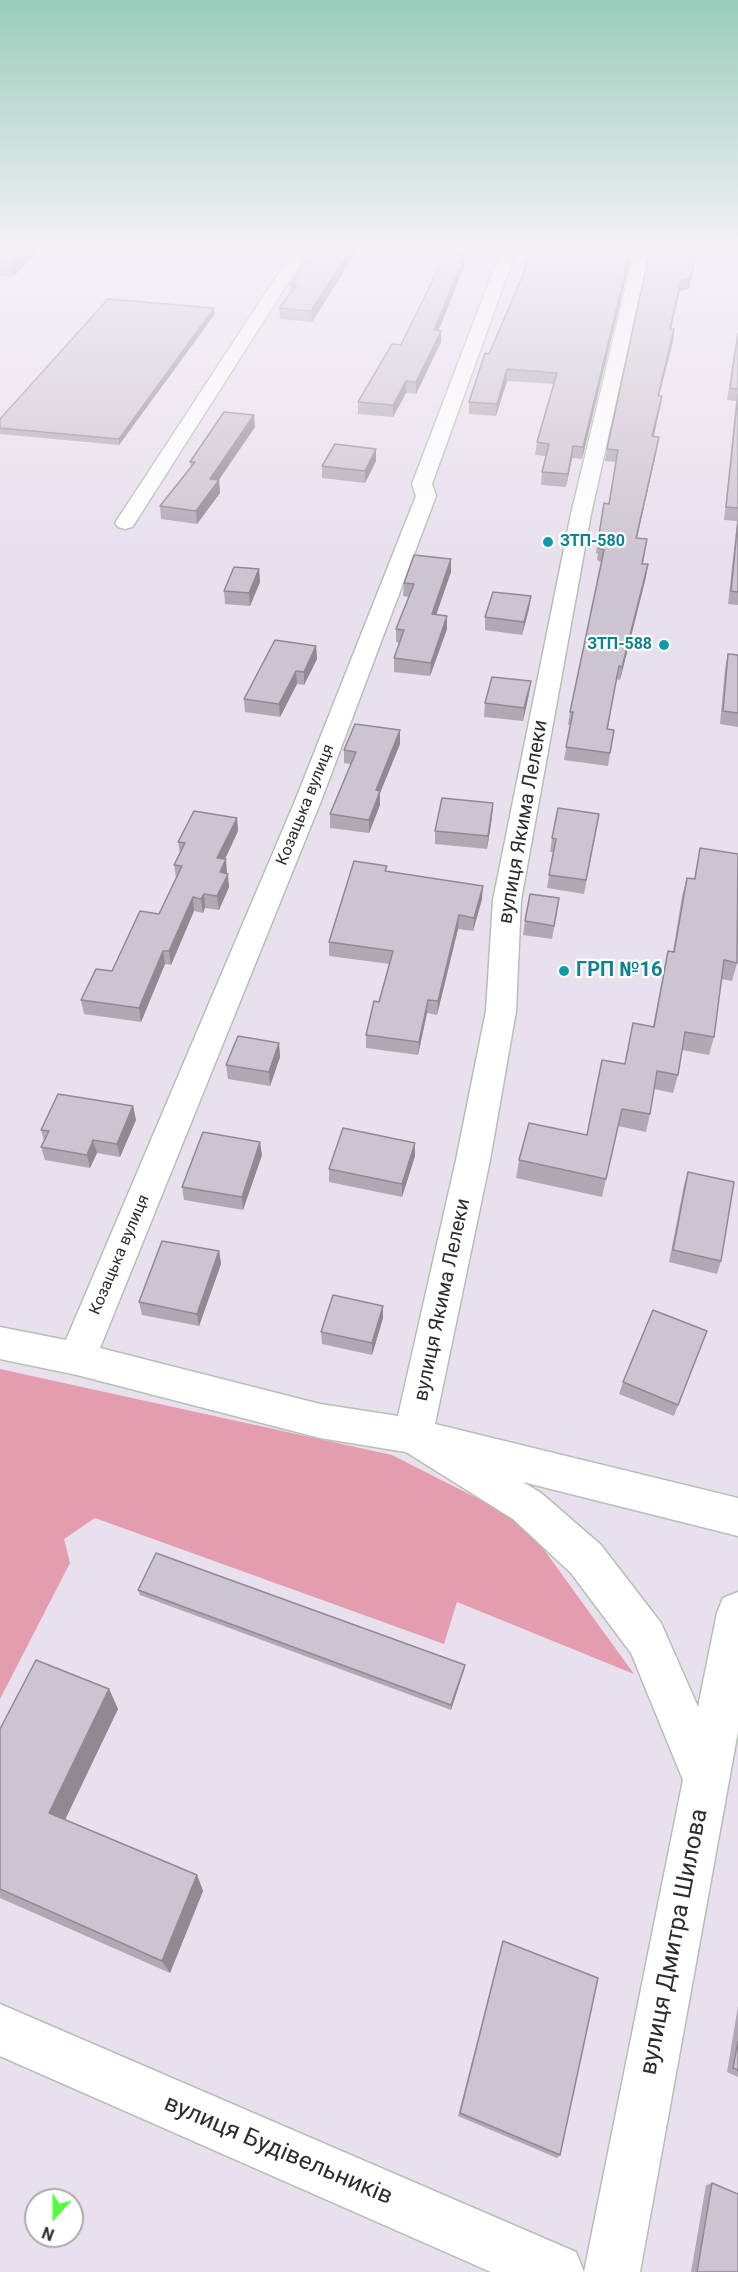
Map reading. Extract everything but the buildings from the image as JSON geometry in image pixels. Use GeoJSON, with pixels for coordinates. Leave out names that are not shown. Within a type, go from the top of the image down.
{"type":"FeatureCollection","features":[{"type":"Feature","properties":{"kind":"street"},"geometry":{"type":"LineString","coordinates":[[124,523],[236,351]]}},
{"type":"Feature","properties":{"kind":"street","name":"Козацька вулиця"},"geometry":{"type":"LineString","coordinates":[[77,1359],[308,801],[426,496],[422,484],[472,351]]}},
{"type":"Feature","properties":{"kind":"street","name":"вулиця Якима Лелеки"},"geometry":{"type":"LineString","coordinates":[[413,1436],[473,1160],[501,1011],[507,900],[581,514],[619,351]]}},
{"type":"Feature","properties":{"kind":"street"},"geometry":{"type":"LineString","coordinates":[[0,1343],[77,1359],[320,1421],[413,1436],[738,1517]]}},
{"type":"Feature","properties":{"kind":"street"},"geometry":{"type":"LineString","coordinates":[[413,1436],[526,1506],[586,1559],[646,1638],[706,1780]]}},
{"type":"Feature","properties":{"kind":"street","name":"вулиця Дмитра Шилова"},"geometry":{"type":"LineString","coordinates":[[612,2272],[738,1612]]}},
{"type":"Feature","properties":{"kind":"street","name":"вулиця Будівельників"},"geometry":{"type":"LineString","coordinates":[[0,2030],[556,2272]]}},
{"type":"Feature","properties":{"kind":"shaded area"},"geometry":{"type":"Polygon","coordinates":[[[0,1369],[392,1455],[524,1522],[634,1674],[457,1602],[444,1644],[95,1518],[64,1539],[70,1563],[0,1699],[0,1369]]]}},
{"type":"Feature","properties":{"kind":"place","name":"ЗТП-580"},"geometry":{"type":"Point","coordinates":[548,542]}},
{"type":"Feature","properties":{"kind":"place","name":"ЗТП-588"},"geometry":{"type":"Point","coordinates":[664,645]}},
{"type":"Feature","properties":{"kind":"place","name":"ГРП №16"},"geometry":{"type":"Point","coordinates":[564,971]}}]}
